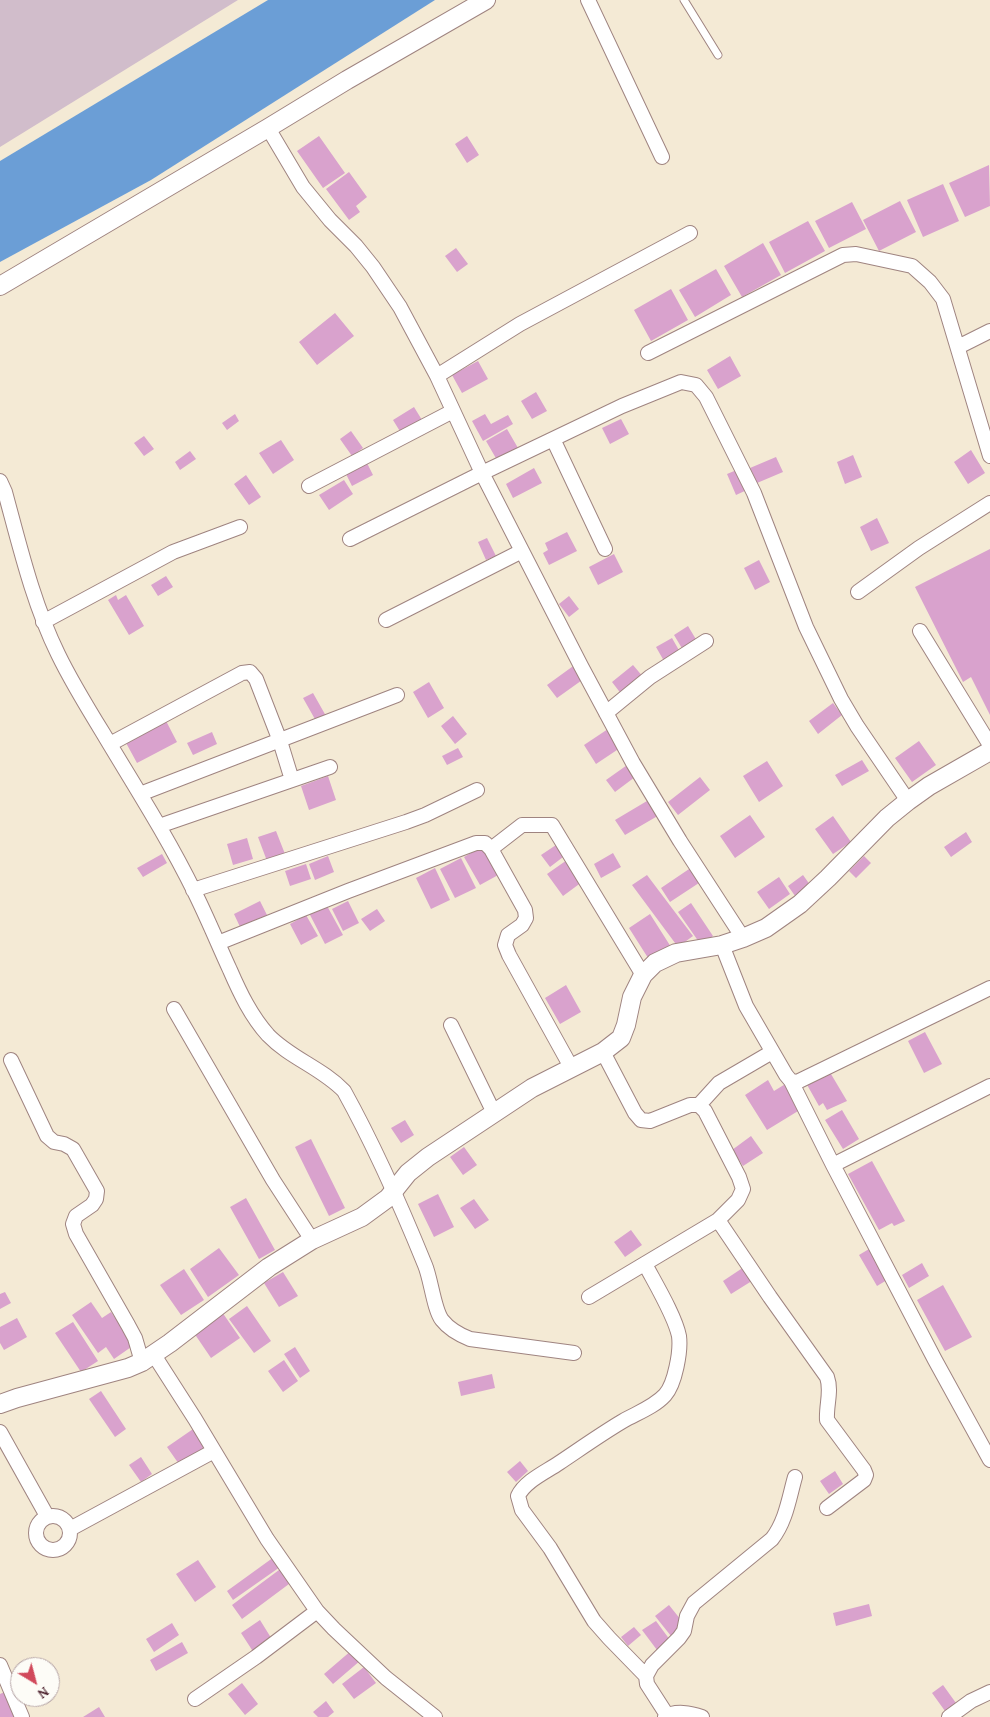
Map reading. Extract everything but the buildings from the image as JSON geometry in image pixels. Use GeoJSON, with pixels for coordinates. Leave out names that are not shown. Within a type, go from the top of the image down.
{"type":"FeatureCollection","features":[{"type":"Feature","properties":{"kind":"street"},"geometry":{"type":"LineString","coordinates":[[0,286],[347,80],[486,0]]}},
{"type":"Feature","properties":{"kind":"street"},"geometry":{"type":"LineString","coordinates":[[588,0],[662,157]]}},
{"type":"Feature","properties":{"kind":"street"},"geometry":{"type":"LineString","coordinates":[[268,128],[303,187],[373,267],[400,307],[436,376],[482,473],[633,763],[680,842],[743,938]]}},
{"type":"Feature","properties":{"kind":"street"},"geometry":{"type":"LineString","coordinates":[[436,376],[520,324],[690,233]]}},
{"type":"Feature","properties":{"kind":"street"},"geometry":{"type":"LineString","coordinates":[[648,352],[843,255],[856,254],[912,266],[930,282],[944,299],[990,456]]}},
{"type":"Feature","properties":{"kind":"street"},"geometry":{"type":"LineString","coordinates":[[958,347],[990,331]]}},
{"type":"Feature","properties":{"kind":"street"},"geometry":{"type":"LineString","coordinates":[[350,539],[622,406],[681,382],[696,385],[706,397],[754,494],[806,627],[841,699],[908,801]]}},
{"type":"Feature","properties":{"kind":"street"},"geometry":{"type":"LineString","coordinates":[[308,486],[453,411]]}},
{"type":"Feature","properties":{"kind":"street"},"geometry":{"type":"LineString","coordinates":[[553,439],[605,549]]}},
{"type":"Feature","properties":{"kind":"street"},"geometry":{"type":"LineString","coordinates":[[0,481],[5,492],[32,590],[43,622],[58,655],[159,826],[194,890],[241,994],[254,1016],[269,1036],[332,1079],[344,1092],[395,1191],[430,1278],[441,1319],[458,1334],[470,1339],[574,1353]]}},
{"type":"Feature","properties":{"kind":"street"},"geometry":{"type":"LineString","coordinates":[[858,592],[919,548],[990,502]]}},
{"type":"Feature","properties":{"kind":"street"},"geometry":{"type":"LineString","coordinates":[[43,622],[172,552],[240,527]]}},
{"type":"Feature","properties":{"kind":"street"},"geometry":{"type":"LineString","coordinates":[[386,620],[522,550]]}},
{"type":"Feature","properties":{"kind":"street"},"geometry":{"type":"LineString","coordinates":[[920,632],[990,745]]}},
{"type":"Feature","properties":{"kind":"street"},"geometry":{"type":"LineString","coordinates":[[606,713],[650,677],[706,641]]}},
{"type":"Feature","properties":{"kind":"street"},"geometry":{"type":"LineString","coordinates":[[110,744],[242,673],[250,672],[256,679],[280,740],[292,780]]}},
{"type":"Feature","properties":{"kind":"street"},"geometry":{"type":"LineString","coordinates":[[140,794],[398,695]]}},
{"type":"Feature","properties":{"kind":"street"},"geometry":{"type":"LineString","coordinates":[[0,1404],[128,1368],[148,1358],[269,1267],[312,1240],[362,1217],[381,1204],[395,1191],[408,1173],[428,1157],[532,1088],[603,1052],[621,1038],[632,997],[643,974],[655,963],[676,953],[722,945],[766,928],[800,904],[887,818],[908,801],[929,786],[990,751]]}},
{"type":"Feature","properties":{"kind":"street"},"geometry":{"type":"LineString","coordinates":[[159,826],[330,767]]}},
{"type":"Feature","properties":{"kind":"street"},"geometry":{"type":"LineString","coordinates":[[194,890],[406,822],[477,790]]}},
{"type":"Feature","properties":{"kind":"street"},"geometry":{"type":"LineString","coordinates":[[491,849],[522,825],[552,825],[643,974]]}},
{"type":"Feature","properties":{"kind":"street"},"geometry":{"type":"LineString","coordinates":[[218,943],[348,891],[476,843],[485,843],[491,849],[525,910],[526,918],[522,925],[508,935],[505,945],[571,1067]]}},
{"type":"Feature","properties":{"kind":"street"},"geometry":{"type":"LineString","coordinates":[[722,945],[746,1006],[791,1081],[935,1360],[990,1460]]}},
{"type":"Feature","properties":{"kind":"street"},"geometry":{"type":"LineString","coordinates":[[791,1081],[797,1082],[990,988]]}},
{"type":"Feature","properties":{"kind":"street"},"geometry":{"type":"LineString","coordinates":[[174,1009],[273,1180],[312,1240]]}},
{"type":"Feature","properties":{"kind":"street"},"geometry":{"type":"LineString","coordinates":[[451,1025],[494,1112]]}},
{"type":"Feature","properties":{"kind":"street"},"geometry":{"type":"LineString","coordinates":[[589,1297],[718,1220],[738,1200],[743,1188],[705,1111],[699,1105],[690,1105],[650,1121],[641,1120],[635,1113],[603,1052]]}},
{"type":"Feature","properties":{"kind":"street"},"geometry":{"type":"LineString","coordinates":[[699,1105],[719,1083],[772,1052]]}},
{"type":"Feature","properties":{"kind":"street"},"geometry":{"type":"LineString","coordinates":[[11,1060],[47,1136],[54,1142],[64,1144],[73,1149],[96,1190],[96,1199],[92,1205],[76,1216],[73,1224],[76,1234],[135,1338],[214,1451],[267,1539],[317,1610],[334,1629],[380,1672],[434,1717]]}},
{"type":"Feature","properties":{"kind":"street"},"geometry":{"type":"LineString","coordinates":[[833,1165],[990,1086]]}},
{"type":"Feature","properties":{"kind":"street"},"geometry":{"type":"LineString","coordinates":[[718,1220],[770,1297],[828,1377],[830,1384],[826,1411],[827,1420],[866,1475],[864,1480],[827,1508]]}},
{"type":"Feature","properties":{"kind":"street"},"geometry":{"type":"LineString","coordinates":[[645,1264],[679,1336],[680,1348],[672,1385],[656,1403],[623,1421],[550,1469],[522,1488],[518,1496],[522,1510],[550,1548],[594,1621],[646,1676]]}},
{"type":"Feature","properties":{"kind":"street"},"geometry":{"type":"LineString","coordinates":[[0,1432],[47,1516]]}},
{"type":"Feature","properties":{"kind":"street"},"geometry":{"type":"LineString","coordinates":[[70,1529],[214,1451]]}},
{"type":"Feature","properties":{"kind":"street"},"geometry":{"type":"LineString","coordinates":[[702,1717],[679,1712],[666,1716],[647,1684],[646,1676],[652,1664],[680,1638],[684,1631],[687,1616],[694,1603],[776,1534],[783,1520],[795,1477]]}},
{"type":"Feature","properties":{"kind":"street"},"geometry":{"type":"LineString","coordinates":[[47,1516],[59,1516],[68,1524],[70,1529],[65,1546],[55,1550],[44,1548],[40,1545],[35,1534],[38,1524],[47,1516]]}},
{"type":"Feature","properties":{"kind":"street"},"geometry":{"type":"LineString","coordinates":[[195,1698],[256,1657],[317,1610]]}},
{"type":"Feature","properties":{"kind":"street"},"geometry":{"type":"LineString","coordinates":[[0,1665],[3,1680],[22,1717]]}},
{"type":"Feature","properties":{"kind":"street"},"geometry":{"type":"LineString","coordinates":[[949,1717],[971,1701],[990,1692]]}},
{"type":"Feature","properties":{"kind":"lane"},"geometry":{"type":"LineString","coordinates":[[684,0],[718,55]]}},
{"type":"Feature","properties":{"kind":"shaded area"},"geometry":{"type":"Polygon","coordinates":[[[0,0],[238,0],[0,147],[0,0]]]}},
{"type":"Feature","properties":{"kind":"water"},"geometry":{"type":"Polygon","coordinates":[[[268,0],[435,0],[151,180],[0,262],[0,161],[268,0]]]}}]}
